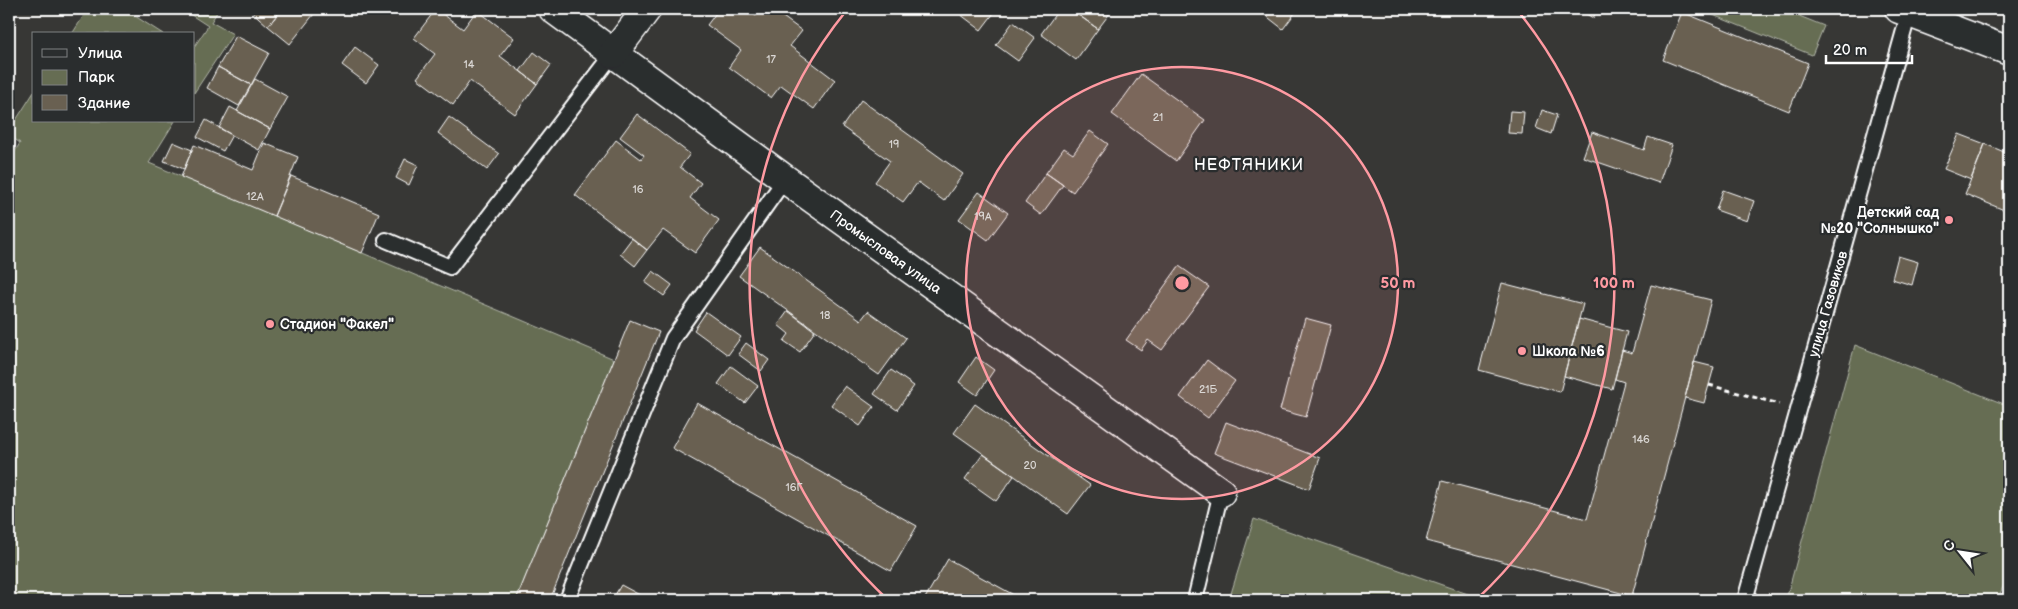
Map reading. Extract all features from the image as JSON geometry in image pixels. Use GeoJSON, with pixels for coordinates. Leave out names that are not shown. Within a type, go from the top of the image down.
{"type":"FeatureCollection","features":[{"type":"Feature","properties":{"kind":"street","name":"Промысловая улица"},"geometry":{"type":"LineString","coordinates":[[553,9],[784,179],[1221,492]]}},
{"type":"Feature","properties":{"kind":"street"},"geometry":{"type":"LineString","coordinates":[[613,54],[647,9]]}},
{"type":"Feature","properties":{"kind":"street"},"geometry":{"type":"LineString","coordinates":[[1906,10],[2009,52]]}},
{"type":"Feature","properties":{"kind":"lane","name":"улица Газовиков"},"geometry":{"type":"LineString","coordinates":[[1745,600],[1906,10]]}},
{"type":"Feature","properties":{"kind":"lane"},"geometry":{"type":"LineString","coordinates":[[386,240],[450,267],[613,54]]}},
{"type":"Feature","properties":{"kind":"lane"},"geometry":{"type":"LineString","coordinates":[[567,600],[673,338],[784,179]]}},
{"type":"Feature","properties":{"kind":"lane"},"geometry":{"type":"LineString","coordinates":[[1194,600],[1221,492]]}},
{"type":"Feature","properties":{"kind":"path"},"geometry":{"type":"LineString","coordinates":[[1709,385],[1798,409]]}},
{"type":"Feature","properties":{"kind":"green space"},"geometry":{"type":"Polygon","coordinates":[[[88,9],[124,9],[160,32],[73,32],[88,9]]]}},
{"type":"Feature","properties":{"kind":"green space"},"geometry":{"type":"Polygon","coordinates":[[[182,9],[219,9],[211,22],[233,34],[195,91],[195,46],[208,26],[182,9]]]}},
{"type":"Feature","properties":{"kind":"green space"},"geometry":{"type":"Polygon","coordinates":[[[1698,9],[1782,9],[1824,26],[1812,55],[1698,9]]]}},
{"type":"Feature","properties":{"kind":"green space","name":"Стадион \"Факел\""},"geometry":{"type":"Polygon","coordinates":[[[32,95],[32,122],[174,122],[149,163],[614,359],[516,600],[9,600],[9,161],[20,143],[9,135],[9,131],[32,95]]]}},
{"type":"Feature","properties":{"kind":"green space"},"geometry":{"type":"Polygon","coordinates":[[[1855,345],[2009,406],[2009,574],[1997,600],[1786,600],[1855,345]]]}},
{"type":"Feature","properties":{"kind":"green space"},"geometry":{"type":"Polygon","coordinates":[[[1254,519],[1485,600],[1229,600],[1254,519]]]}},
{"type":"Feature","properties":{"kind":"building"},"geometry":{"type":"Polygon","coordinates":[[[249,9],[282,9],[268,26],[249,9]]]}},
{"type":"Feature","properties":{"kind":"building"},"geometry":{"type":"Polygon","coordinates":[[[282,9],[318,9],[290,44],[268,26],[282,9]]]}},
{"type":"Feature","properties":{"kind":"building"},"geometry":{"type":"Polygon","coordinates":[[[436,9],[463,29],[477,10],[514,38],[500,56],[537,84],[515,114],[470,81],[453,105],[417,78],[435,54],[414,38],[436,9]]]}},
{"type":"Feature","properties":{"kind":"building"},"geometry":{"type":"Polygon","coordinates":[[[719,9],[746,9],[756,16],[761,9],[772,9],[802,31],[790,46],[835,80],[814,109],[781,85],[771,98],[729,67],[741,50],[707,25],[719,9]]]}},
{"type":"Feature","properties":{"kind":"building"},"geometry":{"type":"Polygon","coordinates":[[[958,9],[997,9],[981,30],[956,11],[958,9]]]}},
{"type":"Feature","properties":{"kind":"building"},"geometry":{"type":"Polygon","coordinates":[[[1059,9],[1070,9],[1098,29],[1076,60],[1041,34],[1059,9]]]}},
{"type":"Feature","properties":{"kind":"building"},"geometry":{"type":"Polygon","coordinates":[[[1070,9],[1113,9],[1098,29],[1070,9]]]}},
{"type":"Feature","properties":{"kind":"building"},"geometry":{"type":"Polygon","coordinates":[[[1261,9],[1298,9],[1283,29],[1260,11],[1261,9]]]}},
{"type":"Feature","properties":{"kind":"building"},"geometry":{"type":"Polygon","coordinates":[[[1578,9],[1598,9],[1593,18],[1578,9]]]}},
{"type":"Feature","properties":{"kind":"building"},"geometry":{"type":"Polygon","coordinates":[[[1682,12],[1808,63],[1789,111],[1663,60],[1682,12]]]}},
{"type":"Feature","properties":{"kind":"building"},"geometry":{"type":"Polygon","coordinates":[[[1013,22],[1035,38],[1018,61],[996,45],[1013,22]]]}},
{"type":"Feature","properties":{"kind":"building"},"geometry":{"type":"Polygon","coordinates":[[[236,36],[269,53],[251,85],[218,67],[236,36]]]}},
{"type":"Feature","properties":{"kind":"building"},"geometry":{"type":"Polygon","coordinates":[[[355,47],[379,65],[366,83],[342,65],[355,47]]]}},
{"type":"Feature","properties":{"kind":"building"},"geometry":{"type":"Polygon","coordinates":[[[534,52],[551,65],[537,84],[520,71],[534,52]]]}},
{"type":"Feature","properties":{"kind":"building"},"geometry":{"type":"Polygon","coordinates":[[[218,67],[251,85],[239,106],[207,88],[218,67]]]}},
{"type":"Feature","properties":{"kind":"building"},"geometry":{"type":"Polygon","coordinates":[[[1141,74],[1205,120],[1176,161],[1112,114],[1141,74]]]}},
{"type":"Feature","properties":{"kind":"building"},"geometry":{"type":"Polygon","coordinates":[[[255,79],[288,97],[270,129],[237,111],[255,79]]]}},
{"type":"Feature","properties":{"kind":"building"},"geometry":{"type":"Polygon","coordinates":[[[861,100],[963,174],[944,201],[918,182],[903,202],[875,182],[890,161],[842,127],[861,100]]]}},
{"type":"Feature","properties":{"kind":"building"},"geometry":{"type":"Polygon","coordinates":[[[230,107],[270,129],[259,150],[219,128],[230,107]]]}},
{"type":"Feature","properties":{"kind":"building"},"geometry":{"type":"Polygon","coordinates":[[[1542,110],[1557,115],[1551,134],[1536,128],[1542,110]]]}},
{"type":"Feature","properties":{"kind":"building"},"geometry":{"type":"Polygon","coordinates":[[[1510,111],[1524,112],[1522,134],[1508,133],[1510,111]]]}},
{"type":"Feature","properties":{"kind":"building"},"geometry":{"type":"Polygon","coordinates":[[[637,114],[690,154],[680,167],[701,183],[690,198],[719,220],[695,253],[663,230],[647,250],[575,195],[616,140],[641,159],[644,155],[620,137],[637,114]]]}},
{"type":"Feature","properties":{"kind":"building"},"geometry":{"type":"Polygon","coordinates":[[[449,117],[499,154],[487,170],[438,133],[449,117]]]}},
{"type":"Feature","properties":{"kind":"building"},"geometry":{"type":"Polygon","coordinates":[[[206,120],[232,135],[223,151],[197,137],[206,120]]]}},
{"type":"Feature","properties":{"kind":"building"},"geometry":{"type":"Polygon","coordinates":[[[1090,131],[1108,144],[1073,192],[1046,173],[1064,148],[1073,154],[1090,131]]]}},
{"type":"Feature","properties":{"kind":"building"},"geometry":{"type":"Polygon","coordinates":[[[1592,132],[1644,150],[1648,137],[1672,145],[1659,183],[1583,157],[1592,132]]]}},
{"type":"Feature","properties":{"kind":"building"},"geometry":{"type":"Polygon","coordinates":[[[1959,134],[1985,144],[1971,180],[1944,169],[1959,134]]]}},
{"type":"Feature","properties":{"kind":"building"},"geometry":{"type":"Polygon","coordinates":[[[173,142],[192,150],[184,169],[164,161],[173,142]]]}},
{"type":"Feature","properties":{"kind":"building"},"geometry":{"type":"Polygon","coordinates":[[[264,143],[298,157],[274,216],[181,177],[194,145],[253,170],[264,143]]]}},
{"type":"Feature","properties":{"kind":"building"},"geometry":{"type":"Polygon","coordinates":[[[1985,144],[2009,154],[2009,212],[1965,194],[1985,144]]]}},
{"type":"Feature","properties":{"kind":"building"},"geometry":{"type":"Polygon","coordinates":[[[405,159],[418,165],[409,185],[396,178],[405,159]]]}},
{"type":"Feature","properties":{"kind":"building"},"geometry":{"type":"Polygon","coordinates":[[[1046,173],[1063,185],[1041,215],[1025,203],[1046,173]]]}},
{"type":"Feature","properties":{"kind":"building"},"geometry":{"type":"Polygon","coordinates":[[[291,176],[379,213],[362,253],[274,216],[291,176]]]}},
{"type":"Feature","properties":{"kind":"building"},"geometry":{"type":"Polygon","coordinates":[[[1723,190],[1754,201],[1747,221],[1716,210],[1723,190]]]}},
{"type":"Feature","properties":{"kind":"building"},"geometry":{"type":"Polygon","coordinates":[[[979,192],[1008,213],[988,240],[959,219],[979,192]]]}},
{"type":"Feature","properties":{"kind":"building"},"geometry":{"type":"Polygon","coordinates":[[[632,238],[647,250],[635,266],[620,254],[632,238]]]}},
{"type":"Feature","properties":{"kind":"building"},"geometry":{"type":"Polygon","coordinates":[[[760,247],[861,320],[868,311],[906,338],[879,375],[739,276],[760,247]]]}},
{"type":"Feature","properties":{"kind":"building"},"geometry":{"type":"Polygon","coordinates":[[[1898,256],[1918,262],[1912,285],[1892,279],[1898,256]]]}},
{"type":"Feature","properties":{"kind":"building"},"geometry":{"type":"Polygon","coordinates":[[[1179,266],[1209,287],[1162,350],[1148,340],[1141,350],[1126,340],[1179,266]]]}},
{"type":"Feature","properties":{"kind":"building"},"geometry":{"type":"Polygon","coordinates":[[[653,271],[672,285],[664,296],[645,282],[653,271]]]}},
{"type":"Feature","properties":{"kind":"building"},"geometry":{"type":"Polygon","coordinates":[[[1502,283],[1583,304],[1560,392],[1479,370],[1502,283]]]}},
{"type":"Feature","properties":{"kind":"building"},"geometry":{"type":"Polygon","coordinates":[[[1651,285],[1711,300],[1632,596],[1426,541],[1442,481],[1587,519],[1624,382],[1615,379],[1622,350],[1632,353],[1651,285]]]}},
{"type":"Feature","properties":{"kind":"building"},"geometry":{"type":"Polygon","coordinates":[[[788,311],[815,331],[800,352],[784,341],[789,334],[778,325],[788,311]]]}},
{"type":"Feature","properties":{"kind":"building"},"geometry":{"type":"Polygon","coordinates":[[[706,312],[741,337],[728,355],[694,330],[706,312]]]}},
{"type":"Feature","properties":{"kind":"building"},"geometry":{"type":"Polygon","coordinates":[[[1305,318],[1331,325],[1306,417],[1280,410],[1305,318]]]}},
{"type":"Feature","properties":{"kind":"building"},"geometry":{"type":"Polygon","coordinates":[[[1579,319],[1627,332],[1612,389],[1564,376],[1579,319]]]}},
{"type":"Feature","properties":{"kind":"building"},"geometry":{"type":"Polygon","coordinates":[[[630,320],[659,332],[550,600],[516,600],[630,320]]]}},
{"type":"Feature","properties":{"kind":"building"},"geometry":{"type":"Polygon","coordinates":[[[746,343],[769,360],[761,371],[738,354],[746,343]]]}},
{"type":"Feature","properties":{"kind":"building"},"geometry":{"type":"Polygon","coordinates":[[[976,357],[994,370],[977,395],[959,382],[976,357]]]}},
{"type":"Feature","properties":{"kind":"building"},"geometry":{"type":"Polygon","coordinates":[[[1207,360],[1235,381],[1208,418],[1180,397],[1207,360]]]}},
{"type":"Feature","properties":{"kind":"building"},"geometry":{"type":"Polygon","coordinates":[[[1694,362],[1714,367],[1704,403],[1685,398],[1694,362]]]}},
{"type":"Feature","properties":{"kind":"building"},"geometry":{"type":"Polygon","coordinates":[[[731,366],[758,386],[745,403],[718,384],[731,366]]]}},
{"type":"Feature","properties":{"kind":"building"},"geometry":{"type":"Polygon","coordinates":[[[891,370],[914,386],[897,410],[874,394],[891,370]]]}},
{"type":"Feature","properties":{"kind":"building"},"geometry":{"type":"Polygon","coordinates":[[[845,386],[874,407],[860,426],[831,405],[845,386]]]}},
{"type":"Feature","properties":{"kind":"building"},"geometry":{"type":"Polygon","coordinates":[[[697,403],[917,526],[891,571],[672,448],[697,403]]]}},
{"type":"Feature","properties":{"kind":"building"},"geometry":{"type":"Polygon","coordinates":[[[975,404],[1090,485],[1068,514],[954,433],[975,404]]]}},
{"type":"Feature","properties":{"kind":"building"},"geometry":{"type":"Polygon","coordinates":[[[1226,422],[1320,458],[1309,489],[1214,453],[1226,422]]]}},
{"type":"Feature","properties":{"kind":"building"},"geometry":{"type":"Polygon","coordinates":[[[983,454],[1014,476],[996,501],[965,479],[983,454]]]}},
{"type":"Feature","properties":{"kind":"building"},"geometry":{"type":"Polygon","coordinates":[[[948,559],[1023,600],[924,600],[948,559]]]}},
{"type":"Feature","properties":{"kind":"building"},"geometry":{"type":"Polygon","coordinates":[[[621,585],[649,600],[612,600],[621,585]]]}},
{"type":"Feature","properties":{"kind":"place","name":"Детский сад №20 \"Солнышко\""},"geometry":{"type":"Point","coordinates":[1949,220]}},
{"type":"Feature","properties":{"kind":"place","name":"Стадион \"Факел\""},"geometry":{"type":"Point","coordinates":[270,324]}},
{"type":"Feature","properties":{"kind":"place","name":"Школа №6"},"geometry":{"type":"Point","coordinates":[1522,351]}},
{"type":"Feature","properties":{"kind":"district","name":"НЕФТЯНИКИ"},"geometry":{"type":"Point","coordinates":[1249,165]}}]}
